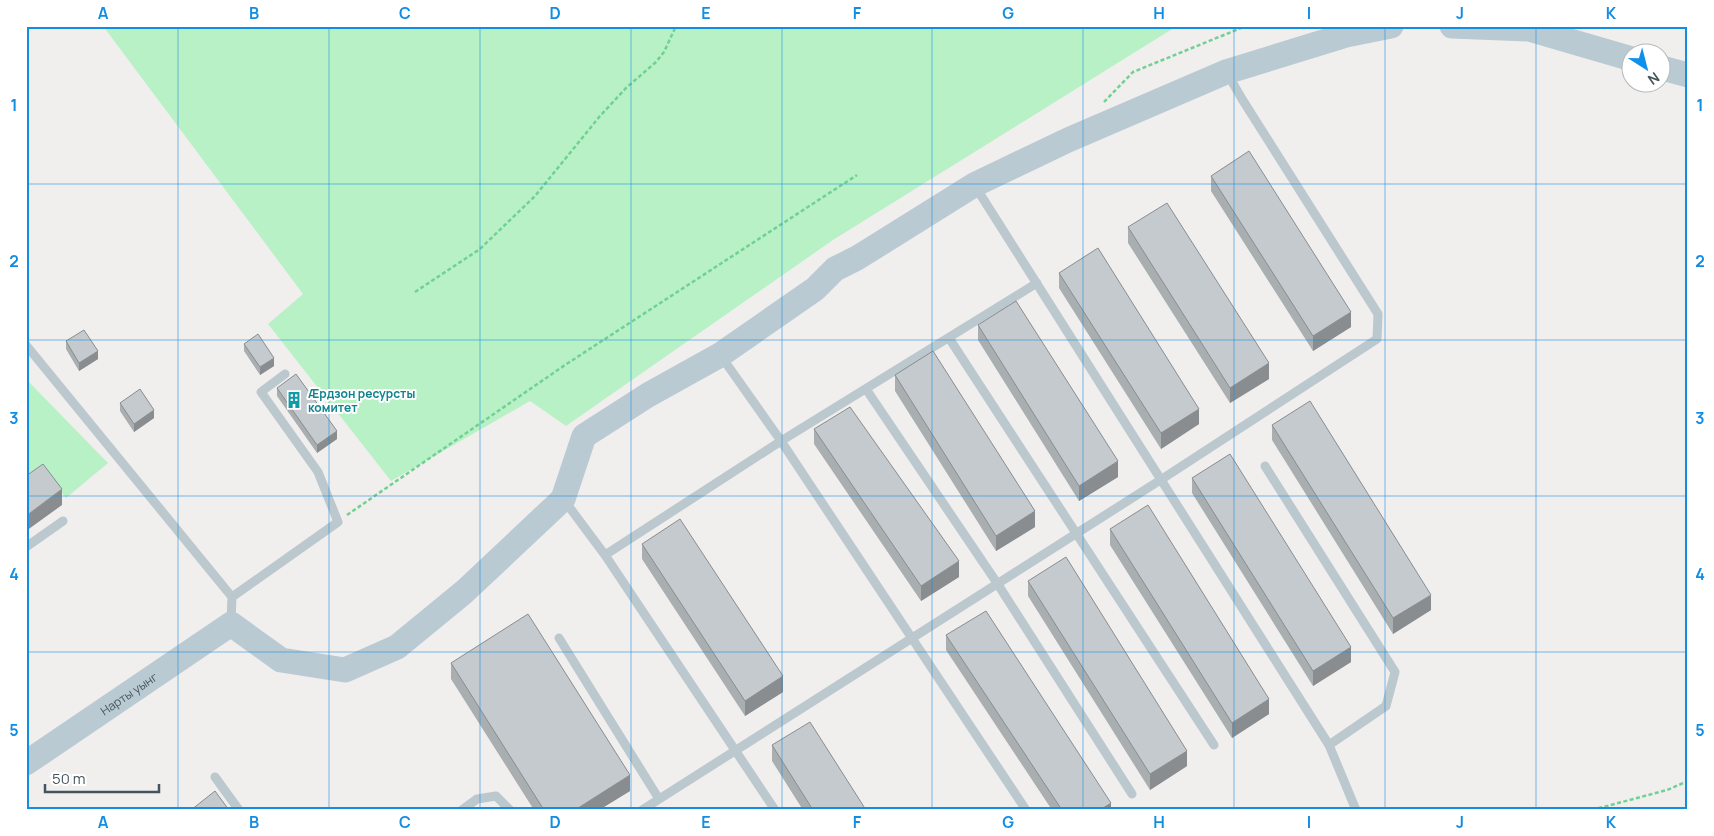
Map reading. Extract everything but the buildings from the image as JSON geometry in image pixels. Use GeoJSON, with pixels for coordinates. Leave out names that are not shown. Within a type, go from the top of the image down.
{"type":"FeatureCollection","features":[{"type":"Feature","properties":{"kind":"street"},"geometry":{"type":"LineString","coordinates":[[231,624],[281,660],[345,670],[397,646],[464,592],[563,499],[584,436],[648,395],[720,355],[815,289],[834,269],[857,258],[974,185],[1068,140],[1226,72],[1346,35],[1390,26]]}},
{"type":"Feature","properties":{"kind":"street"},"geometry":{"type":"LineString","coordinates":[[1452,26],[1529,29],[1622,56]]}},
{"type":"Feature","properties":{"kind":"street"},"geometry":{"type":"LineString","coordinates":[[1672,71],[1688,75]]}},
{"type":"Feature","properties":{"kind":"street","name":"Нарты уынг"},"geometry":{"type":"LineString","coordinates":[[26,763],[231,624]]}},
{"type":"Feature","properties":{"kind":"lane"},"geometry":{"type":"LineString","coordinates":[[642,810],[1162,479],[1377,339],[1378,314],[1226,72]]}},
{"type":"Feature","properties":{"kind":"lane"},"geometry":{"type":"LineString","coordinates":[[974,185],[1329,745],[1356,810]]}},
{"type":"Feature","properties":{"kind":"lane"},"geometry":{"type":"LineString","coordinates":[[605,555],[781,440],[1037,283]]}},
{"type":"Feature","properties":{"kind":"lane"},"geometry":{"type":"LineString","coordinates":[[949,338],[1214,745]]}},
{"type":"Feature","properties":{"kind":"lane"},"geometry":{"type":"LineString","coordinates":[[26,345],[232,597],[231,624]]}},
{"type":"Feature","properties":{"kind":"lane"},"geometry":{"type":"LineString","coordinates":[[720,355],[781,440],[1026,810]]}},
{"type":"Feature","properties":{"kind":"lane"},"geometry":{"type":"LineString","coordinates":[[232,597],[338,522],[318,472],[261,392],[285,374]]}},
{"type":"Feature","properties":{"kind":"lane"},"geometry":{"type":"LineString","coordinates":[[866,389],[997,583],[1132,794]]}},
{"type":"Feature","properties":{"kind":"lane"},"geometry":{"type":"LineString","coordinates":[[1265,466],[1395,672],[1386,706],[1329,745]]}},
{"type":"Feature","properties":{"kind":"lane"},"geometry":{"type":"LineString","coordinates":[[563,499],[605,555],[775,810]]}},
{"type":"Feature","properties":{"kind":"lane"},"geometry":{"type":"LineString","coordinates":[[26,547],[63,521]]}},
{"type":"Feature","properties":{"kind":"lane"},"geometry":{"type":"LineString","coordinates":[[559,638],[659,799]]}},
{"type":"Feature","properties":{"kind":"lane"},"geometry":{"type":"LineString","coordinates":[[215,777],[239,810]]}},
{"type":"Feature","properties":{"kind":"lane"},"geometry":{"type":"LineString","coordinates":[[462,810],[477,799],[496,796],[510,810]]}},
{"type":"Feature","properties":{"kind":"path"},"geometry":{"type":"LineString","coordinates":[[415,292],[480,249],[535,196],[600,116],[626,88],[656,62],[664,52],[676,26]]}},
{"type":"Feature","properties":{"kind":"path"},"geometry":{"type":"LineString","coordinates":[[1100,106],[1133,72],[1246,26]]}},
{"type":"Feature","properties":{"kind":"path"},"geometry":{"type":"LineString","coordinates":[[338,522],[566,365],[857,175]]}},
{"type":"Feature","properties":{"kind":"path"},"geometry":{"type":"LineString","coordinates":[[1592,810],[1667,790],[1688,781]]}},
{"type":"Feature","properties":{"kind":"path"},"geometry":{"type":"LineString","coordinates":[[1603,807],[1609,810]]}},
{"type":"Feature","properties":{"kind":"green space"},"geometry":{"type":"Polygon","coordinates":[[[103,26],[1177,26],[833,240],[566,426],[530,401],[391,481],[268,324],[303,294],[103,26]]]}},
{"type":"Feature","properties":{"kind":"green space"},"geometry":{"type":"Polygon","coordinates":[[[26,379],[108,463],[66,498],[43,467],[26,479],[26,379]]]}},
{"type":"Feature","properties":{"kind":"place","name":"Æрдзон ресурсты комитет"},"geometry":{"type":"Point","coordinates":[294,400]}}]}
